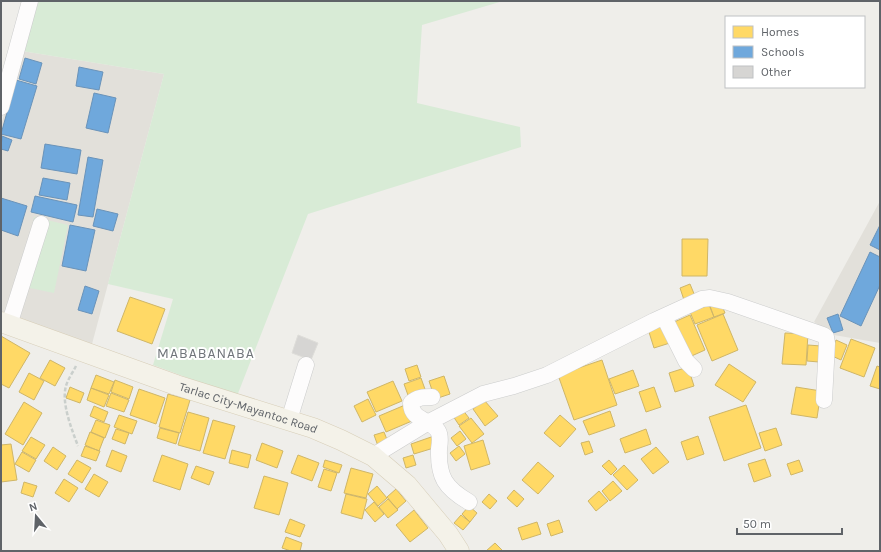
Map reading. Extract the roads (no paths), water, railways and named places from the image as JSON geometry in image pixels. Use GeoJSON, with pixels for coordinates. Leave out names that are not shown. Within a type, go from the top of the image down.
{"type":"FeatureCollection","features":[{"type":"Feature","properties":{"kind":"main road","name":"Tarlac City-Mayantoc Road"},"geometry":{"type":"LineString","coordinates":[[5,323],[176,385],[289,420],[341,440],[373,456],[407,485],[448,534],[459,551]]}},
{"type":"Feature","properties":{"kind":"street"},"geometry":{"type":"LineString","coordinates":[[1,107],[30,1]]}},
{"type":"Feature","properties":{"kind":"street"},"geometry":{"type":"LineString","coordinates":[[5,323],[41,224]]}},
{"type":"Feature","properties":{"kind":"street"},"geometry":{"type":"LineString","coordinates":[[373,456],[427,423],[483,394],[547,375],[702,299],[710,298],[728,302],[816,331],[823,335],[826,338],[827,343],[824,400]]}},
{"type":"Feature","properties":{"kind":"street"},"geometry":{"type":"LineString","coordinates":[[664,317],[686,361],[694,369]]}},
{"type":"Feature","properties":{"kind":"street"},"geometry":{"type":"LineString","coordinates":[[289,420],[306,365]]}},
{"type":"Feature","properties":{"kind":"street"},"geometry":{"type":"LineString","coordinates":[[432,397],[415,399],[411,403],[411,409],[414,413],[437,429],[440,436],[439,466],[442,476],[457,495],[469,502]]}},
{"type":"Feature","properties":{"kind":"district","name":"MABABANABA"},"geometry":{"type":"Point","coordinates":[206,353]}}]}
